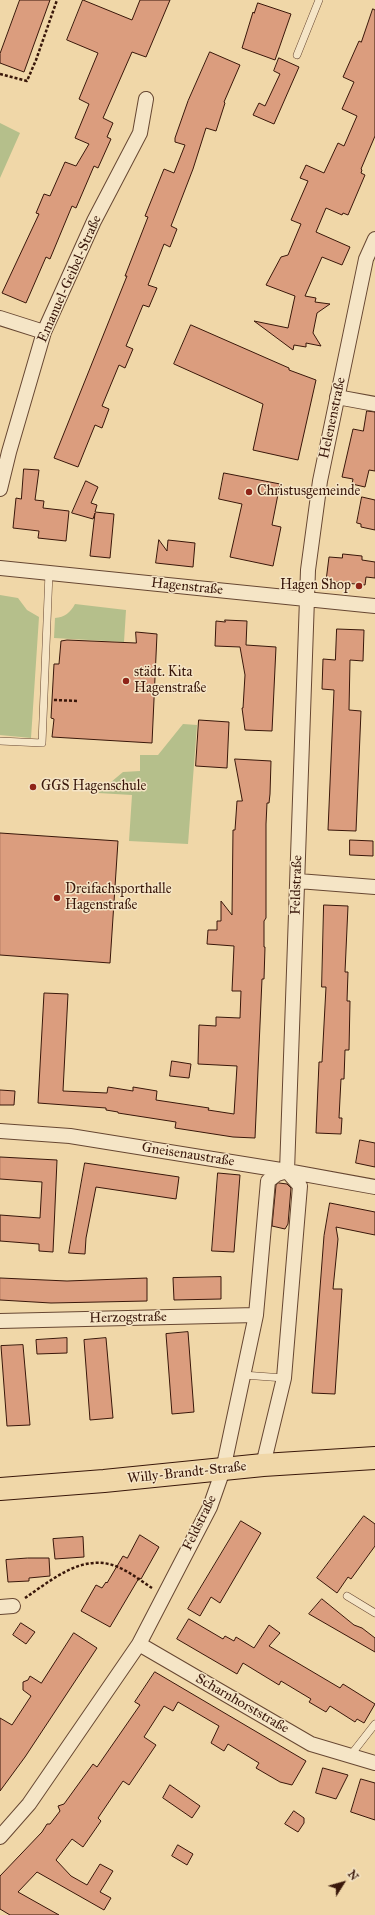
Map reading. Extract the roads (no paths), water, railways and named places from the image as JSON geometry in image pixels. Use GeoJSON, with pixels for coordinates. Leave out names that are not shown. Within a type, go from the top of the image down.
{"type":"FeatureCollection","features":[{"type":"Feature","properties":{"kind":"main road","name":"Willy-Brandt-Straße"},"geometry":{"type":"LineString","coordinates":[[0,1489],[223,1470],[263,1465],[375,1458]]}},
{"type":"Feature","properties":{"kind":"street","name":"Emanuel-Geibel-Straße"},"geometry":{"type":"LineString","coordinates":[[0,489],[9,452],[44,332],[94,221],[140,133],[146,98]]}},
{"type":"Feature","properties":{"kind":"street","name":"Helenenstraße"},"geometry":{"type":"LineString","coordinates":[[306,599],[308,570],[320,481],[366,259],[375,239]]}},
{"type":"Feature","properties":{"kind":"street"},"geometry":{"type":"LineString","coordinates":[[0,318],[44,332]]}},
{"type":"Feature","properties":{"kind":"street"},"geometry":{"type":"LineString","coordinates":[[337,397],[375,404]]}},
{"type":"Feature","properties":{"kind":"street","name":"Hagenstraße"},"geometry":{"type":"LineString","coordinates":[[0,568],[375,606]]}},
{"type":"Feature","properties":{"kind":"street","name":"Feldstraße"},"geometry":{"type":"LineString","coordinates":[[0,1837],[29,1804],[139,1644],[163,1595],[210,1507],[223,1470],[256,1315],[268,1181],[277,1174],[287,1171],[298,882],[306,599]]}},
{"type":"Feature","properties":{"kind":"street"},"geometry":{"type":"LineString","coordinates":[[298,882],[375,887]]}},
{"type":"Feature","properties":{"kind":"street","name":"Gneisenaustraße"},"geometry":{"type":"LineString","coordinates":[[0,1132],[70,1136],[287,1171],[375,1188]]}},
{"type":"Feature","properties":{"kind":"street"},"geometry":{"type":"LineString","coordinates":[[263,1465],[284,1378],[300,1186],[287,1171]]}},
{"type":"Feature","properties":{"kind":"street","name":"Herzogstraße"},"geometry":{"type":"LineString","coordinates":[[0,1321],[256,1315]]}},
{"type":"Feature","properties":{"kind":"street","name":"Scharnhorststraße"},"geometry":{"type":"LineString","coordinates":[[139,1644],[311,1744],[375,1763]]}},
{"type":"Feature","properties":{"kind":"lane"},"geometry":{"type":"LineString","coordinates":[[298,55],[319,0]]}},
{"type":"Feature","properties":{"kind":"lane"},"geometry":{"type":"LineString","coordinates":[[0,741],[42,743],[49,573]]}},
{"type":"Feature","properties":{"kind":"lane"},"geometry":{"type":"LineString","coordinates":[[243,1375],[284,1378]]}},
{"type":"Feature","properties":{"kind":"lane"},"geometry":{"type":"LineString","coordinates":[[347,1596],[375,1613]]}},
{"type":"Feature","properties":{"kind":"lane"},"geometry":{"type":"LineString","coordinates":[[350,1756],[375,1724]]}},
{"type":"Feature","properties":{"kind":"place","name":"Christusgemeinde"},"geometry":{"type":"Point","coordinates":[249,492]}},
{"type":"Feature","properties":{"kind":"place","name":"Hagen Shop"},"geometry":{"type":"Point","coordinates":[359,586]}},
{"type":"Feature","properties":{"kind":"place","name":"städt. Kita Hagenstraße"},"geometry":{"type":"Point","coordinates":[126,681]}},
{"type":"Feature","properties":{"kind":"place","name":"GGS Hagenschule"},"geometry":{"type":"Point","coordinates":[33,787]}},
{"type":"Feature","properties":{"kind":"place","name":"Dreifachsporthalle Hagenstraße"},"geometry":{"type":"Point","coordinates":[57,898]}}]}
